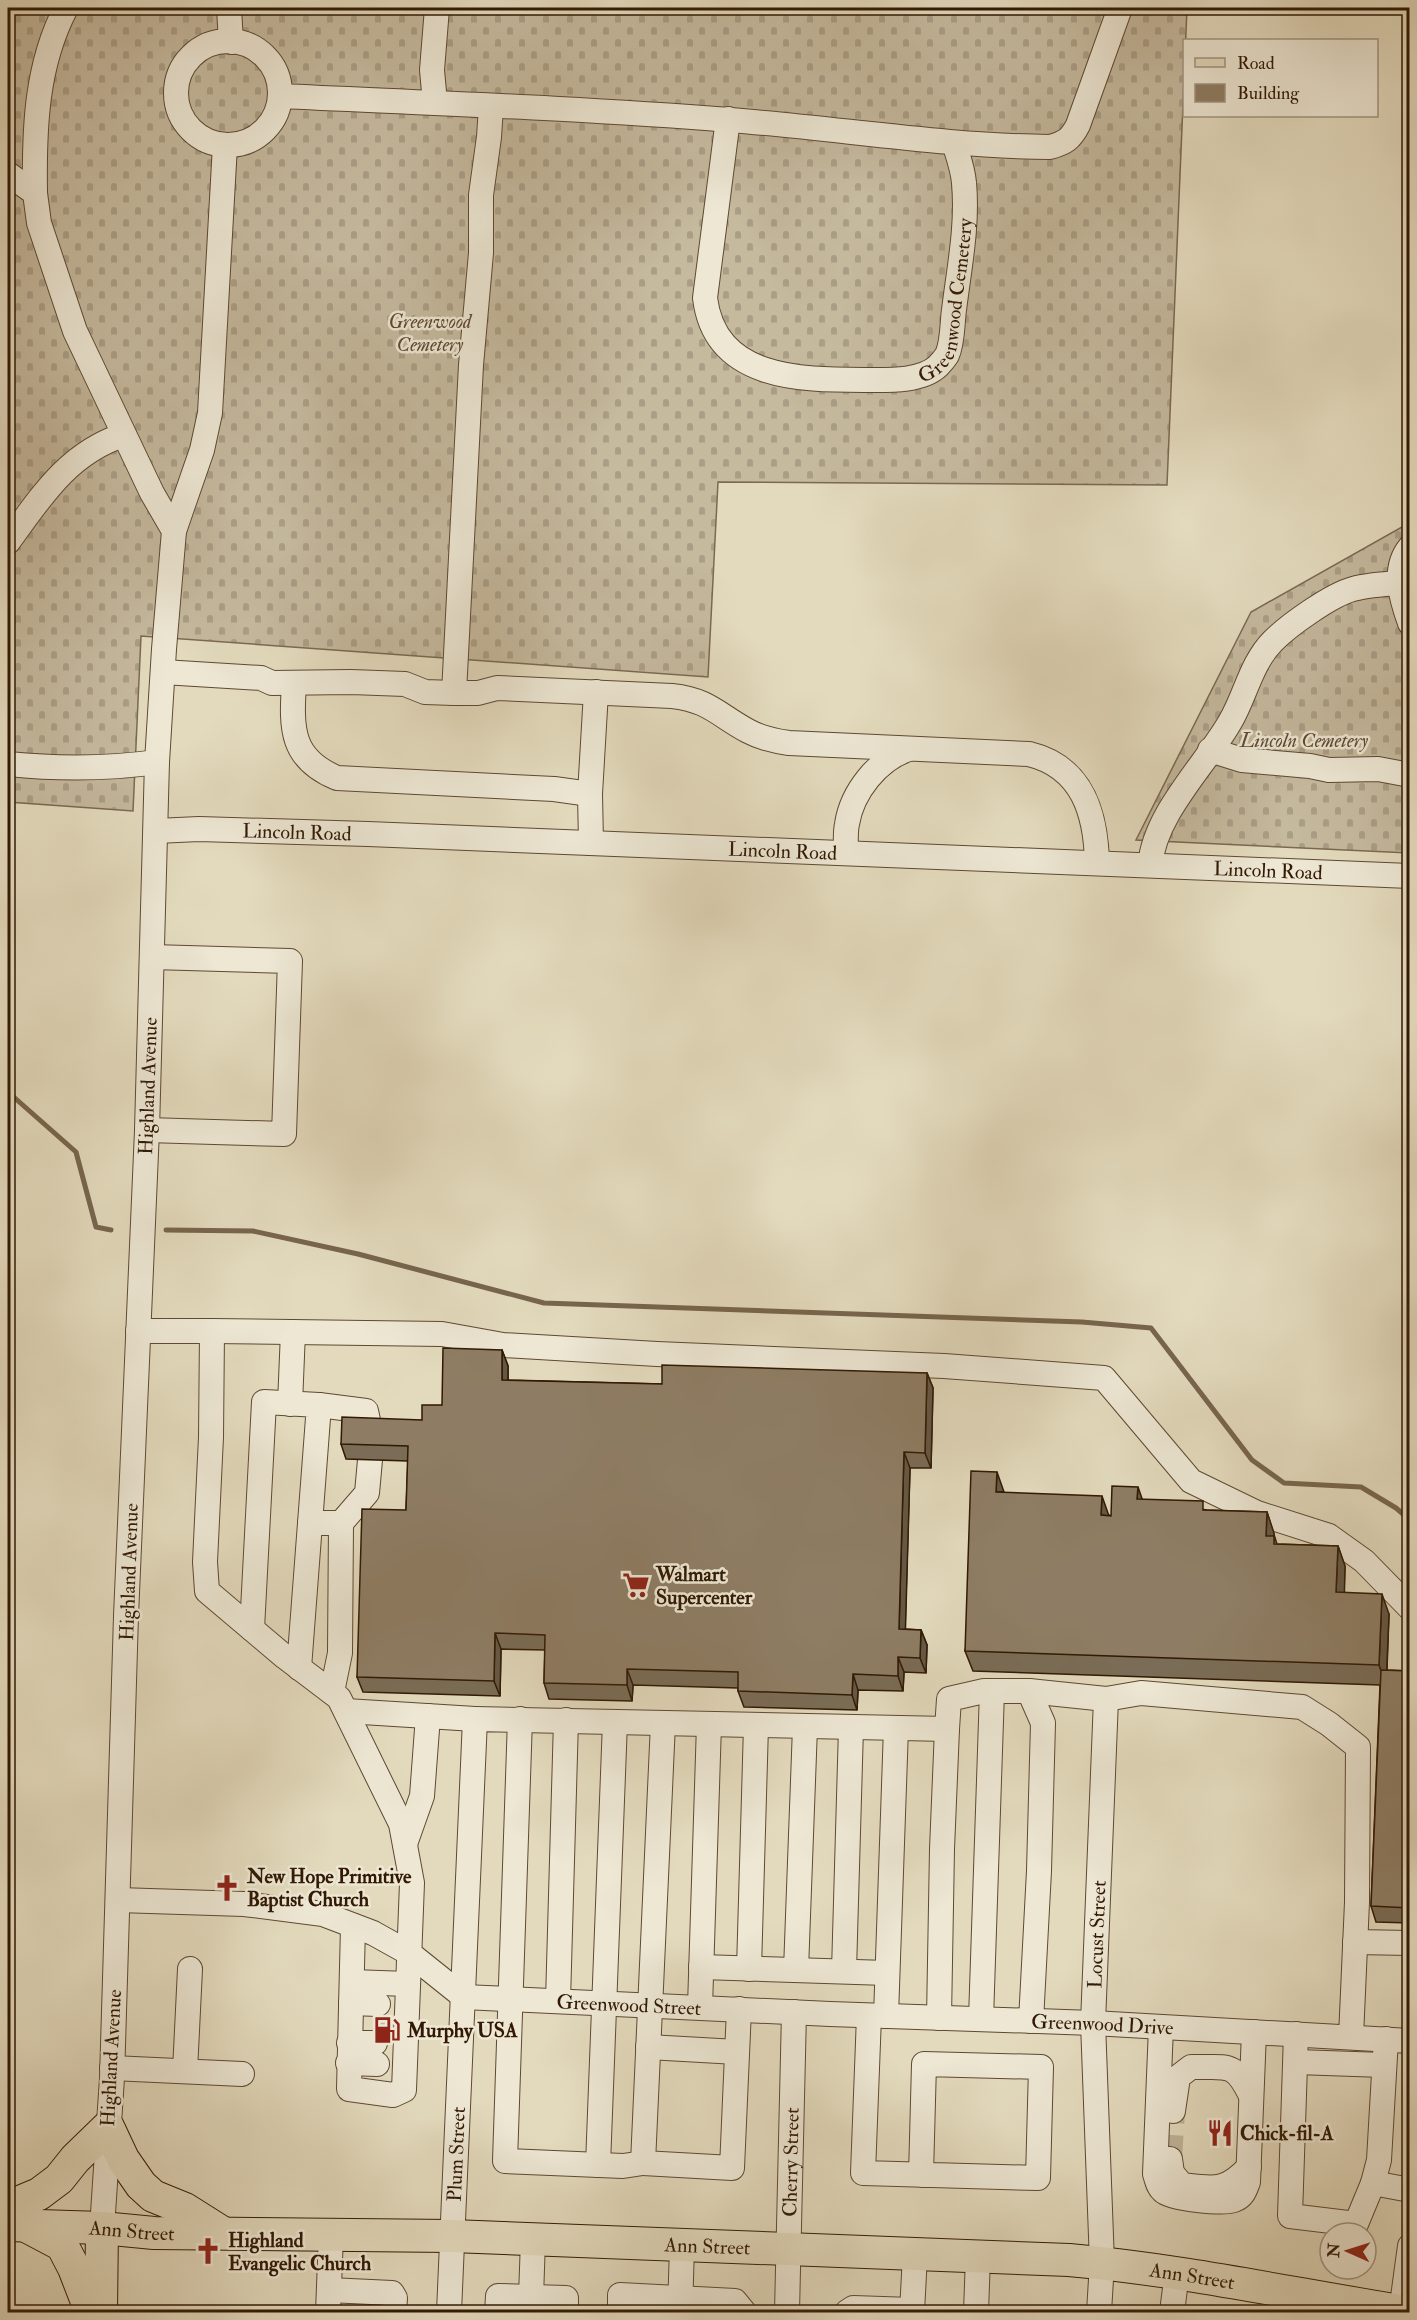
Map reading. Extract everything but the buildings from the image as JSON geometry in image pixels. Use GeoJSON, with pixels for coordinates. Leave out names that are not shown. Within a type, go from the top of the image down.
{"type":"FeatureCollection","features":[{"type":"Feature","properties":{"kind":"main road"},"geometry":{"type":"LineString","coordinates":[[91,2313],[74,2268],[62,2245],[14,2220],[39,2194],[59,2179],[75,2158],[108,2127],[123,2159],[141,2185],[153,2196],[185,2209],[223,2233]]}},
{"type":"Feature","properties":{"kind":"main road","name":"Ann Street"},"geometry":{"type":"LineString","coordinates":[[14,2220],[154,2232],[452,2236],[1102,2263],[1177,2273],[1354,2308],[1402,2312]]}},
{"type":"Feature","properties":{"kind":"main road","name":"Highland Avenue"},"geometry":{"type":"LineString","coordinates":[[101,2313],[102,2228]]}},
{"type":"Feature","properties":{"kind":"street"},"geometry":{"type":"LineString","coordinates":[[66,8],[56,27],[43,66],[38,98],[35,193],[39,223],[67,312],[123,435],[174,531]]}},
{"type":"Feature","properties":{"kind":"street"},"geometry":{"type":"LineString","coordinates":[[229,8],[231,42]]}},
{"type":"Feature","properties":{"kind":"street"},"geometry":{"type":"LineString","coordinates":[[435,103],[432,70],[437,8]]}},
{"type":"Feature","properties":{"kind":"street"},"geometry":{"type":"LineString","coordinates":[[280,96],[491,107],[538,107],[728,120],[954,143],[1050,147],[1063,144],[1071,137],[1078,125],[1120,8]]}},
{"type":"Feature","properties":{"kind":"street"},"geometry":{"type":"LineString","coordinates":[[231,42],[250,46],[262,55],[277,75],[280,96],[270,124],[260,135],[246,142],[225,145],[213,143],[190,129],[181,116],[177,86],[181,71],[190,58],[211,45],[231,42]]}},
{"type":"Feature","properties":{"kind":"street"},"geometry":{"type":"LineString","coordinates":[[454,693],[471,365],[481,253],[481,195],[491,107]]}},
{"type":"Feature","properties":{"kind":"street","name":"Greenwood Cemetery"},"geometry":{"type":"LineString","coordinates":[[728,120],[705,298],[709,318],[718,338],[734,353],[763,370],[801,378],[881,380],[921,375],[933,370],[947,354],[962,245],[964,207],[962,172],[954,143]]}},
{"type":"Feature","properties":{"kind":"street"},"geometry":{"type":"LineString","coordinates":[[156,831],[157,762],[174,531],[202,450],[210,413],[225,145]]}},
{"type":"Feature","properties":{"kind":"street"},"geometry":{"type":"LineString","coordinates":[[8,174],[35,193]]}},
{"type":"Feature","properties":{"kind":"street"},"geometry":{"type":"LineString","coordinates":[[8,542],[62,472],[104,441],[123,435]]}},
{"type":"Feature","properties":{"kind":"street"},"geometry":{"type":"LineString","coordinates":[[1410,547],[1401,562],[1399,583],[1410,623]]}},
{"type":"Feature","properties":{"kind":"street"},"geometry":{"type":"LineString","coordinates":[[1150,865],[1153,843],[1162,826],[1230,722],[1261,656],[1272,642],[1334,597],[1351,590],[1399,583]]}},
{"type":"Feature","properties":{"kind":"street"},"geometry":{"type":"LineString","coordinates":[[163,672],[261,678],[272,683],[405,684],[425,692],[478,693],[497,688],[686,697],[717,710],[748,731],[770,740],[909,749],[1011,752],[1039,757],[1050,761],[1075,783],[1088,803],[1097,839],[1097,863]]}},
{"type":"Feature","properties":{"kind":"street"},"geometry":{"type":"LineString","coordinates":[[294,684],[292,710],[295,737],[300,751],[321,772],[337,778],[554,789],[590,794]]}},
{"type":"Feature","properties":{"kind":"street"},"geometry":{"type":"LineString","coordinates":[[591,843],[590,794],[596,692]]}},
{"type":"Feature","properties":{"kind":"street"},"geometry":{"type":"LineString","coordinates":[[846,853],[847,825],[858,793],[885,761],[909,749]]}},
{"type":"Feature","properties":{"kind":"street"},"geometry":{"type":"LineString","coordinates":[[1210,750],[1242,760],[1310,766],[1329,770],[1378,769],[1410,775]]}},
{"type":"Feature","properties":{"kind":"street"},"geometry":{"type":"LineString","coordinates":[[8,764],[74,769],[157,762]]}},
{"type":"Feature","properties":{"kind":"street","name":"Lincoln Road"},"geometry":{"type":"LineString","coordinates":[[156,831],[244,830],[1410,876]]}},
{"type":"Feature","properties":{"kind":"street","name":"Highland Avenue"},"geometry":{"type":"LineString","coordinates":[[102,2228],[112,2068],[126,1616],[144,1213],[156,831]]}},
{"type":"Feature","properties":{"kind":"street"},"geometry":{"type":"LineString","coordinates":[[147,1130],[284,1134],[290,961],[152,957]]}},
{"type":"Feature","properties":{"kind":"street"},"geometry":{"type":"LineString","coordinates":[[212,1330],[211,1437],[205,1562],[207,1591],[339,1702],[401,1824],[412,1883],[409,1953],[397,2000],[392,2046],[404,2090],[393,2095],[349,2089],[353,1926]]}},
{"type":"Feature","properties":{"kind":"street"},"geometry":{"type":"LineString","coordinates":[[138,1331],[442,1334],[503,1345],[669,1355],[944,1366],[1104,1377],[1191,1481],[1257,1513],[1329,1536],[1364,1561],[1410,1608]]}},
{"type":"Feature","properties":{"kind":"street"},"geometry":{"type":"LineString","coordinates":[[290,1404],[293,1332]]}},
{"type":"Feature","properties":{"kind":"street"},"geometry":{"type":"LineString","coordinates":[[252,1629],[264,1402],[366,1410],[371,1434]]}},
{"type":"Feature","properties":{"kind":"street"},"geometry":{"type":"LineString","coordinates":[[299,1668],[319,1405]]}},
{"type":"Feature","properties":{"kind":"street"},"geometry":{"type":"LineString","coordinates":[[339,1702],[341,1523],[367,1493],[370,1460]]}},
{"type":"Feature","properties":{"kind":"street"},"geometry":{"type":"LineString","coordinates":[[310,1522],[341,1523]]}},
{"type":"Feature","properties":{"kind":"street"},"geometry":{"type":"LineString","coordinates":[[981,2019],[992,1691]]}},
{"type":"Feature","properties":{"kind":"street"},"geometry":{"type":"LineString","coordinates":[[939,2018],[942,1849],[949,1699],[992,1691],[1029,1691],[1106,1699],[1141,1693],[1302,1707],[1329,1724],[1358,1747],[1358,1839],[1351,2037]]}},
{"type":"Feature","properties":{"kind":"street"},"geometry":{"type":"LineString","coordinates":[[1029,1691],[1043,1723],[1039,1870],[1031,2021]]}},
{"type":"Feature","properties":{"kind":"street","name":"Locust Street"},"geometry":{"type":"LineString","coordinates":[[1099,2313],[1102,2263],[1093,2024],[1106,1699]]}},
{"type":"Feature","properties":{"kind":"street"},"geometry":{"type":"LineString","coordinates":[[339,1702],[428,1716],[475,1719],[947,1729]]}},
{"type":"Feature","properties":{"kind":"street"},"geometry":{"type":"LineString","coordinates":[[405,1844],[422,1796],[428,1716]]}},
{"type":"Feature","properties":{"kind":"street","name":"Plum Street"},"geometry":{"type":"LineString","coordinates":[[449,2313],[475,1719]]}},
{"type":"Feature","properties":{"kind":"street"},"geometry":{"type":"LineString","coordinates":[[520,1719],[506,2161],[623,2166],[643,2163],[732,2168],[739,2008]]}},
{"type":"Feature","properties":{"kind":"street"},"geometry":{"type":"LineString","coordinates":[[558,2001],[566,1720]]}},
{"type":"Feature","properties":{"kind":"street"},"geometry":{"type":"LineString","coordinates":[[598,2165],[615,1722]]}},
{"type":"Feature","properties":{"kind":"street"},"geometry":{"type":"LineString","coordinates":[[643,2163],[663,1723]]}},
{"type":"Feature","properties":{"kind":"street"},"geometry":{"type":"LineString","coordinates":[[700,2007],[709,1724]]}},
{"type":"Feature","properties":{"kind":"street"},"geometry":{"type":"LineString","coordinates":[[749,1969],[756,1726]]}},
{"type":"Feature","properties":{"kind":"street"},"geometry":{"type":"LineString","coordinates":[[796,1970],[806,1727]]}},
{"type":"Feature","properties":{"kind":"street"},"geometry":{"type":"LineString","coordinates":[[844,1971],[851,1728]]}},
{"type":"Feature","properties":{"kind":"street"},"geometry":{"type":"LineString","coordinates":[[896,1728],[887,1973],[878,2016],[863,2174],[1038,2178],[1041,2067],[924,2064],[921,2175]]}},
{"type":"Feature","properties":{"kind":"street"},"geometry":{"type":"LineString","coordinates":[[118,1900],[244,1904],[323,1914],[373,1933],[409,1953],[464,1996]]}},
{"type":"Feature","properties":{"kind":"street"},"geometry":{"type":"LineString","coordinates":[[1355,1941],[1410,1943]]}},
{"type":"Feature","properties":{"kind":"street"},"geometry":{"type":"LineString","coordinates":[[701,1967],[887,1973]]}},
{"type":"Feature","properties":{"kind":"street"},"geometry":{"type":"LineString","coordinates":[[185,2071],[190,1969]]}},
{"type":"Feature","properties":{"kind":"street"},"geometry":{"type":"LineString","coordinates":[[351,1992],[397,2000]]}},
{"type":"Feature","properties":{"kind":"street"},"geometry":{"type":"LineString","coordinates":[[351,1992],[397,2000]]}},
{"type":"Feature","properties":{"kind":"street","name":"Greenwood Street"},"geometry":{"type":"LineString","coordinates":[[464,1996],[794,2012]]}},
{"type":"Feature","properties":{"kind":"street","name":"Greenwood Drive"},"geometry":{"type":"LineString","coordinates":[[794,2012],[1161,2027],[1410,2041]]}},
{"type":"Feature","properties":{"kind":"street","name":"Cherry Street"},"geometry":{"type":"LineString","coordinates":[[787,2313],[794,2012]]}},
{"type":"Feature","properties":{"kind":"street"},"geometry":{"type":"LineString","coordinates":[[1161,2027],[1155,2174],[1162,2190],[1176,2198],[1233,2201],[1243,2195],[1248,2182],[1254,2032]]}},
{"type":"Feature","properties":{"kind":"street"},"geometry":{"type":"LineString","coordinates":[[1296,2034],[1290,2216],[1356,2224],[1373,2183],[1379,2160],[1386,2039]]}},
{"type":"Feature","properties":{"kind":"street"},"geometry":{"type":"LineString","coordinates":[[349,2045],[392,2046]]}},
{"type":"Feature","properties":{"kind":"street"},"geometry":{"type":"LineString","coordinates":[[349,2045],[392,2046]]}},
{"type":"Feature","properties":{"kind":"street"},"geometry":{"type":"LineString","coordinates":[[648,2048],[737,2052]]}},
{"type":"Feature","properties":{"kind":"street"},"geometry":{"type":"LineString","coordinates":[[1296,2062],[1384,2065]]}},
{"type":"Feature","properties":{"kind":"street"},"geometry":{"type":"LineString","coordinates":[[1173,2111],[1178,2077],[1191,2067],[1231,2068],[1241,2075],[1251,2096]]}},
{"type":"Feature","properties":{"kind":"street"},"geometry":{"type":"LineString","coordinates":[[112,2068],[242,2074]]}},
{"type":"Feature","properties":{"kind":"street"},"geometry":{"type":"LineString","coordinates":[[1170,2159],[1172,2173],[1182,2186],[1222,2187],[1236,2180],[1249,2167]]}},
{"type":"Feature","properties":{"kind":"street"},"geometry":{"type":"LineString","coordinates":[[1373,2183],[1410,2190]]}},
{"type":"Feature","properties":{"kind":"street"},"geometry":{"type":"LineString","coordinates":[[331,2235],[328,2301],[392,2293],[395,2298],[394,2313]]}},
{"type":"Feature","properties":{"kind":"street"},"geometry":{"type":"LineString","coordinates":[[531,2297],[533,2240]]}},
{"type":"Feature","properties":{"kind":"street"},"geometry":{"type":"LineString","coordinates":[[680,2305],[682,2246]]}},
{"type":"Feature","properties":{"kind":"street"},"geometry":{"type":"LineString","coordinates":[[1402,2312],[1410,2246]]}},
{"type":"Feature","properties":{"kind":"street"},"geometry":{"type":"LineString","coordinates":[[847,2313],[853,2308],[912,2311],[915,2255]]}},
{"type":"Feature","properties":{"kind":"street"},"geometry":{"type":"LineString","coordinates":[[976,2313],[978,2257]]}},
{"type":"Feature","properties":{"kind":"street"},"geometry":{"type":"LineString","coordinates":[[1172,2313],[1177,2273]]}},
{"type":"Feature","properties":{"kind":"street"},"geometry":{"type":"LineString","coordinates":[[620,2313],[620,2295],[680,2305],[735,2301],[744,2313]]}},
{"type":"Feature","properties":{"kind":"street"},"geometry":{"type":"LineString","coordinates":[[497,2313],[498,2296],[566,2298],[566,2313]]}},
{"type":"Feature","properties":{"kind":"green space","name":"Greenwood Cemetery"},"geometry":{"type":"Polygon","coordinates":[[[8,8],[1187,8],[1186,39],[1183,39],[1183,103],[1167,485],[718,482],[708,677],[141,636],[133,811],[8,802],[8,8]]]}},
{"type":"Feature","properties":{"kind":"green space","name":"Lincoln Cemetery"},"geometry":{"type":"Polygon","coordinates":[[[1409,523],[1409,853],[1136,840],[1251,612],[1409,523]]]}},
{"type":"Feature","properties":{"kind":"waterway"},"geometry":{"type":"LineString","coordinates":[[8,1092],[76,1152],[96,1227],[111,1230]]}},
{"type":"Feature","properties":{"kind":"waterway"},"geometry":{"type":"LineString","coordinates":[[166,1230],[253,1231],[358,1254],[544,1303],[1082,1322],[1151,1328],[1252,1460],[1284,1483],[1361,1487],[1396,1508],[1410,1520]]}},
{"type":"Feature","properties":{"kind":"tunnel"},"geometry":{"type":"LineString","coordinates":[[375,2029],[395,2030]]}},
{"type":"Feature","properties":{"kind":"tunnel"},"geometry":{"type":"LineString","coordinates":[[1170,2159],[1173,2111]]}},
{"type":"Feature","properties":{"kind":"place","name":"Walmart Supercenter"},"geometry":{"type":"Point","coordinates":[636,1585]}},
{"type":"Feature","properties":{"kind":"place","name":"New Hope Primitive Baptist Church"},"geometry":{"type":"Point","coordinates":[227,1888]}},
{"type":"Feature","properties":{"kind":"place","name":"Murphy USA"},"geometry":{"type":"Point","coordinates":[387,2030]}},
{"type":"Feature","properties":{"kind":"place","name":"Chick-fil-A"},"geometry":{"type":"Point","coordinates":[1220,2133]}},
{"type":"Feature","properties":{"kind":"place","name":"Highland Evangelic Church"},"geometry":{"type":"Point","coordinates":[208,2251]}}]}
